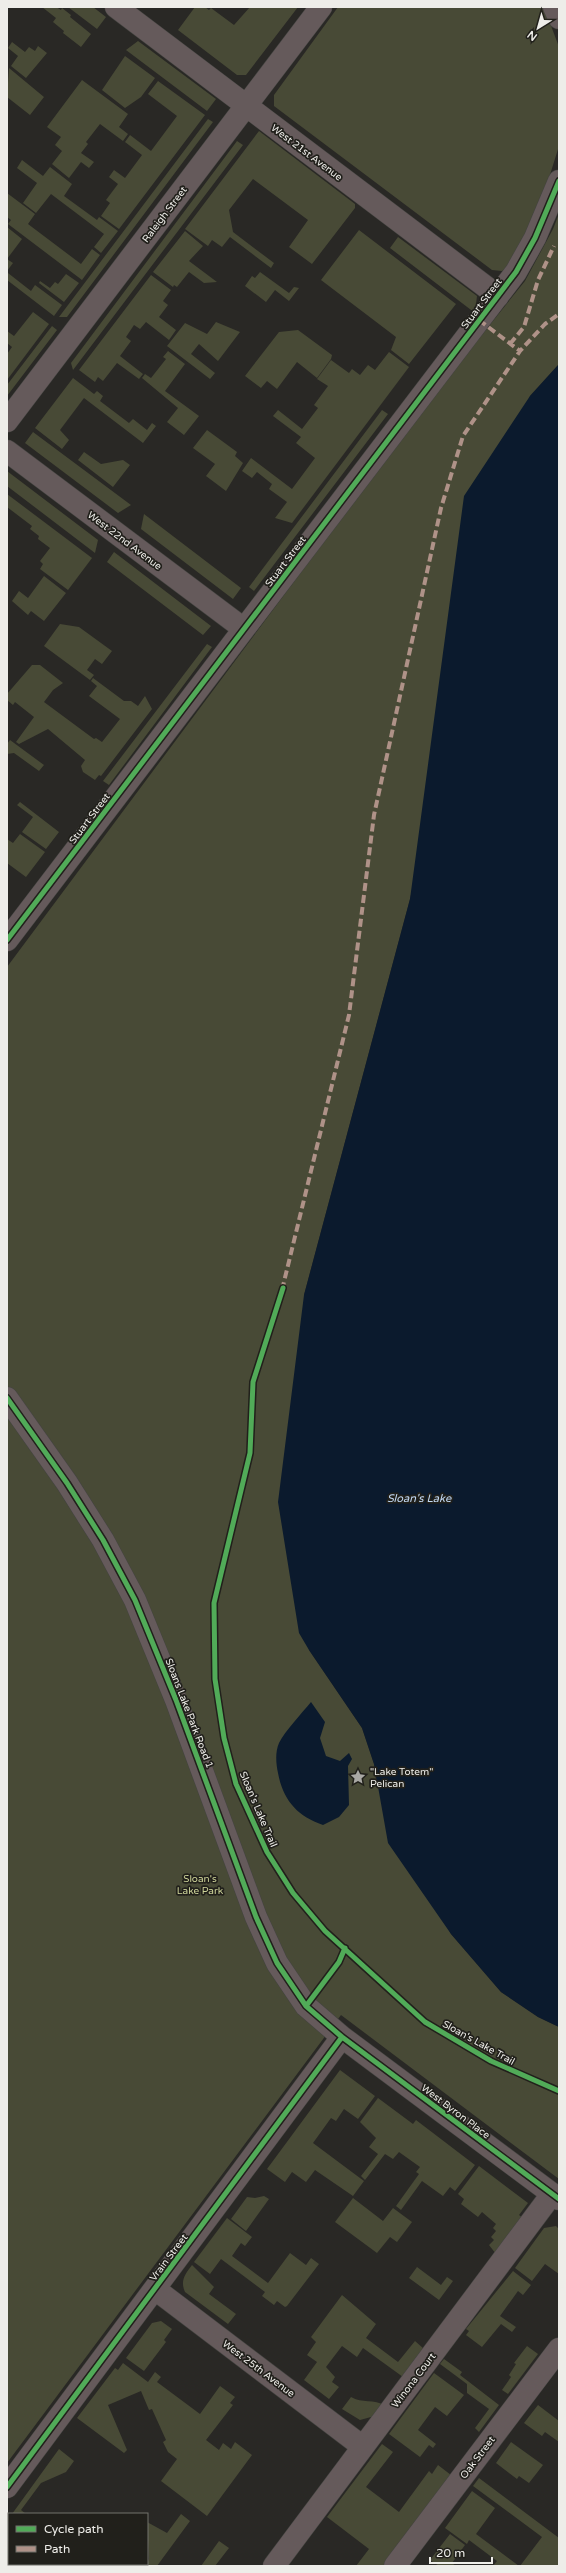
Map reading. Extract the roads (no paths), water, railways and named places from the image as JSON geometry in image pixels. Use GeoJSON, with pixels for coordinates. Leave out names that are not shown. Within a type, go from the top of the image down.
{"type":"FeatureCollection","features":[{"type":"Feature","properties":{"kind":"street","name":"West 21st Avenue"},"geometry":{"type":"LineString","coordinates":[[116,7],[498,296]]}},
{"type":"Feature","properties":{"kind":"street","name":"Raleigh Street"},"geometry":{"type":"LineString","coordinates":[[7,421],[321,7]]}},
{"type":"Feature","properties":{"kind":"street"},"geometry":{"type":"LineString","coordinates":[[554,7],[559,18]]}},
{"type":"Feature","properties":{"kind":"street","name":"Stuart Street"},"geometry":{"type":"LineString","coordinates":[[7,940],[498,296],[523,261],[559,181]]}},
{"type":"Feature","properties":{"kind":"street","name":"West 22nd Avenue"},"geometry":{"type":"LineString","coordinates":[[7,451],[244,630]]}},
{"type":"Feature","properties":{"kind":"street","name":"Sloans Lake Park Road 1"},"geometry":{"type":"LineString","coordinates":[[7,1398],[83,1508],[135,1600],[176,1700],[256,1917],[277,1963],[306,2006],[342,2037]]}},
{"type":"Feature","properties":{"kind":"street","name":"West Byron Place"},"geometry":{"type":"LineString","coordinates":[[342,2037],[556,2197]]}},
{"type":"Feature","properties":{"kind":"street","name":"Vrain Street"},"geometry":{"type":"LineString","coordinates":[[7,2487],[342,2037]]}},
{"type":"Feature","properties":{"kind":"street","name":"Winona Court"},"geometry":{"type":"LineString","coordinates":[[274,2566],[363,2447],[556,2197]]}},
{"type":"Feature","properties":{"kind":"street","name":"West 25th Avenue"},"geometry":{"type":"LineString","coordinates":[[155,2289],[363,2447]]}},
{"type":"Feature","properties":{"kind":"street","name":"Oak Street"},"geometry":{"type":"LineString","coordinates":[[396,2566],[559,2349]]}},
{"type":"Feature","properties":{"kind":"water","name":"Sloan's Lake"},"geometry":{"type":"Polygon","coordinates":[[[559,364],[559,2027],[538,2017],[501,1992],[451,1934],[388,1843],[374,1764],[362,1728],[299,1633],[278,1502],[304,1295],[410,899],[464,496],[530,396],[559,364]]]}},
{"type":"Feature","properties":{"kind":"water"},"geometry":{"type":"Polygon","coordinates":[[[311,1702],[325,1722],[320,1738],[326,1756],[340,1761],[349,1753],[352,1759],[348,1766],[349,1805],[339,1817],[323,1825],[306,1817],[293,1806],[283,1791],[277,1766],[276,1754],[279,1743],[289,1728],[311,1702]]]}},
{"type":"Feature","properties":{"kind":"place","name":"\"Lake Totem\" Pelican"},"geometry":{"type":"Point","coordinates":[358,1777]}},
{"type":"Feature","properties":{"kind":"park label","name":"Sloan's Lake Park"},"geometry":{"type":"Point","coordinates":[200,1884]}}]}
